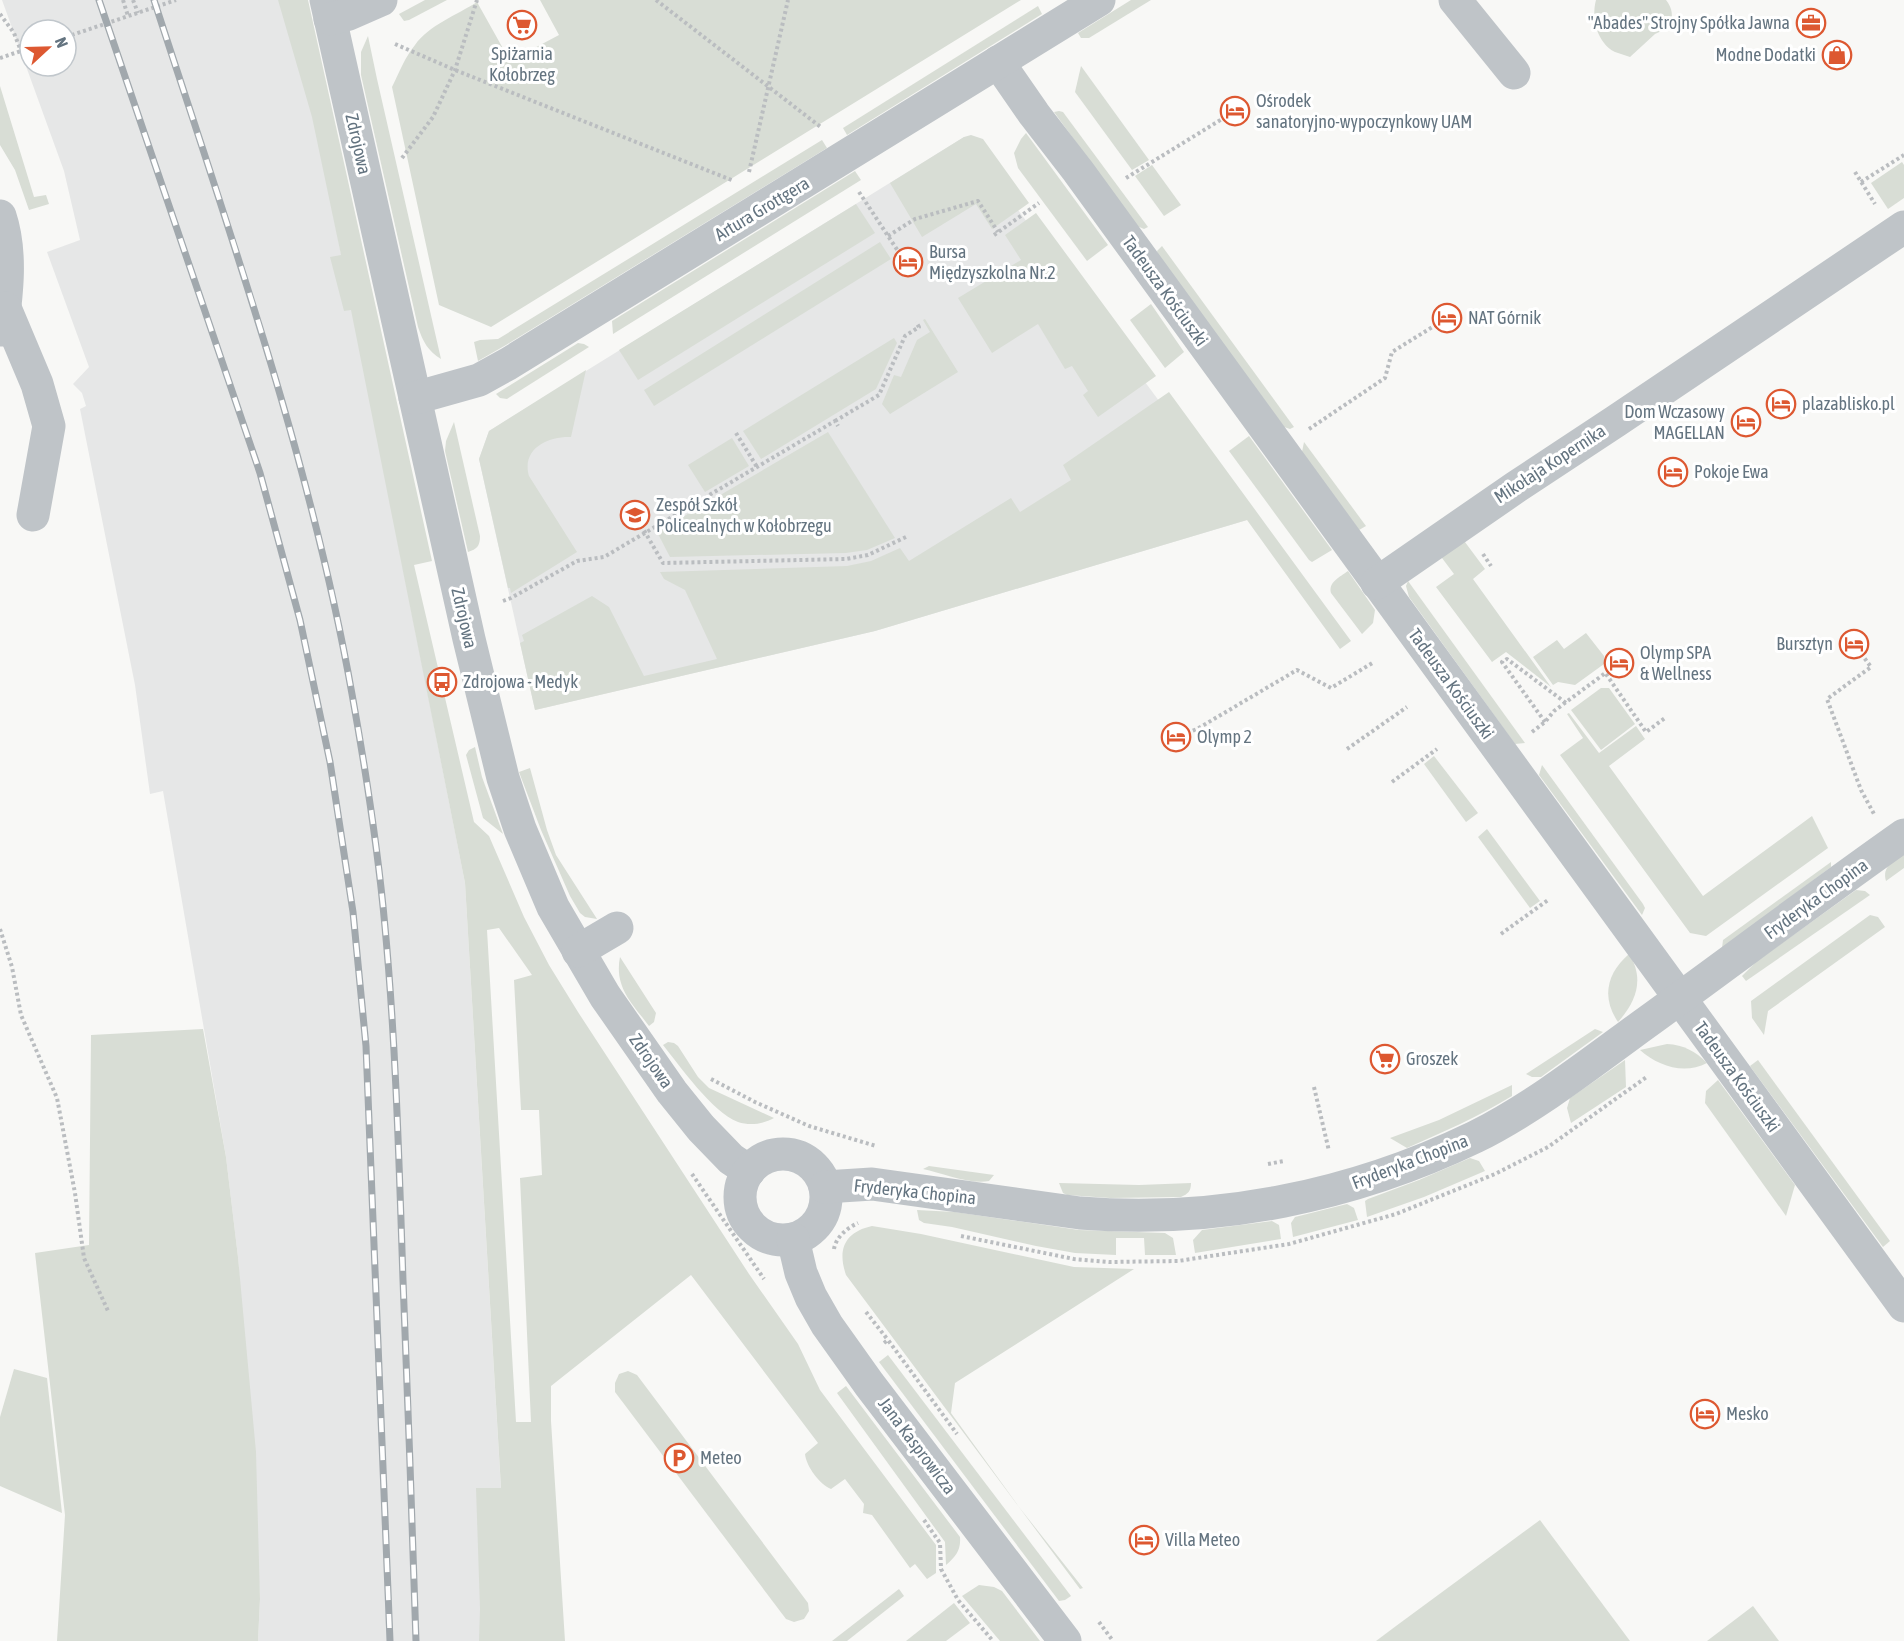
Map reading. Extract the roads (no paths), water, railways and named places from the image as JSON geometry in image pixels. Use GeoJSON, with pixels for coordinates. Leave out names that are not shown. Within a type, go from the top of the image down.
{"type":"FeatureCollection","features":[{"type":"Feature","properties":{"kind":"street"},"geometry":{"type":"LineString","coordinates":[[328,10],[349,14],[381,0]]}},
{"type":"Feature","properties":{"kind":"street","name":"Artura Grottgera"},"geometry":{"type":"LineString","coordinates":[[415,398],[478,380],[508,364],[1099,0]]}},
{"type":"Feature","properties":{"kind":"street"},"geometry":{"type":"LineString","coordinates":[[1455,0],[1514,73]]}},
{"type":"Feature","properties":{"kind":"street","name":"Zdrojowa"},"geometry":{"type":"LineString","coordinates":[[328,10],[469,639],[503,778],[520,829],[553,907],[606,996],[672,1092],[701,1128],[731,1159],[749,1171]]}},
{"type":"Feature","properties":{"kind":"street","name":"Tadeusza Kościuszki"},"geometry":{"type":"LineString","coordinates":[[998,62],[1904,1306]]}},
{"type":"Feature","properties":{"kind":"street"},"geometry":{"type":"LineString","coordinates":[[0,216],[7,256],[8,279],[0,344]]}},
{"type":"Feature","properties":{"kind":"street","name":"Mikołaja Kopernika"},"geometry":{"type":"LineString","coordinates":[[1377,583],[1904,227]]}},
{"type":"Feature","properties":{"kind":"street"},"geometry":{"type":"LineString","coordinates":[[5,308],[37,384],[49,426],[33,515]]}},
{"type":"Feature","properties":{"kind":"street","name":"Fryderyka Chopina"},"geometry":{"type":"LineString","coordinates":[[825,1187],[881,1185],[1048,1209],[1109,1215],[1165,1215],[1259,1206],[1315,1195],[1383,1175],[1477,1136],[1534,1102],[1680,998],[1891,827]]}},
{"type":"Feature","properties":{"kind":"street"},"geometry":{"type":"LineString","coordinates":[[578,951],[617,928]]}},
{"type":"Feature","properties":{"kind":"street"},"geometry":{"type":"LineString","coordinates":[[779,1153],[798,1156],[807,1161],[821,1177],[825,1187],[824,1209],[819,1220],[803,1235],[793,1239],[770,1238],[759,1232],[750,1225],[740,1204],[743,1181],[749,1171],[762,1159],[779,1153]]}},
{"type":"Feature","properties":{"kind":"street","name":"Jana Kasprowicza"},"geometry":{"type":"LineString","coordinates":[[793,1239],[801,1273],[827,1325],[1065,1641]]}},
{"type":"Feature","properties":{"kind":"railway"},"geometry":{"type":"LineString","coordinates":[[99,0],[260,473],[300,620],[330,762],[353,912],[366,1046],[390,1641]]}},
{"type":"Feature","properties":{"kind":"railway"},"geometry":{"type":"LineString","coordinates":[[154,0],[265,344],[314,518],[352,694],[367,781],[389,971],[398,1148],[416,1641]]}},
{"type":"Feature","properties":{"kind":"place","name":"\"Abades\" Strojny Spółka Jawna"},"geometry":{"type":"Point","coordinates":[1811,23]}},
{"type":"Feature","properties":{"kind":"place","name":"Spiżarnia Kołobrzeg"},"geometry":{"type":"Point","coordinates":[522,25]}},
{"type":"Feature","properties":{"kind":"place","name":"Modne Dodatki"},"geometry":{"type":"Point","coordinates":[1837,55]}},
{"type":"Feature","properties":{"kind":"place","name":"Ośrodek sanatoryjno-wypoczynkowy UAM"},"geometry":{"type":"Point","coordinates":[1235,111]}},
{"type":"Feature","properties":{"kind":"place","name":"Bursa Międzyszkolna Nr.2"},"geometry":{"type":"Point","coordinates":[908,262]}},
{"type":"Feature","properties":{"kind":"place","name":"NAT Górnik"},"geometry":{"type":"Point","coordinates":[1447,318]}},
{"type":"Feature","properties":{"kind":"place","name":"plazablisko.pl"},"geometry":{"type":"Point","coordinates":[1781,404]}},
{"type":"Feature","properties":{"kind":"place","name":"Dom Wczasowy MAGELLAN"},"geometry":{"type":"Point","coordinates":[1746,422]}},
{"type":"Feature","properties":{"kind":"place","name":"Pokoje Ewa"},"geometry":{"type":"Point","coordinates":[1673,472]}},
{"type":"Feature","properties":{"kind":"place","name":"Zespół Szkół Policealnych w Kołobrzegu"},"geometry":{"type":"Point","coordinates":[635,515]}},
{"type":"Feature","properties":{"kind":"place","name":"Bursztyn"},"geometry":{"type":"Point","coordinates":[1854,644]}},
{"type":"Feature","properties":{"kind":"place","name":"Olymp SPA & Wellness"},"geometry":{"type":"Point","coordinates":[1619,663]}},
{"type":"Feature","properties":{"kind":"place","name":"Zdrojowa - Medyk"},"geometry":{"type":"Point","coordinates":[442,682]}},
{"type":"Feature","properties":{"kind":"place","name":"Olymp 2"},"geometry":{"type":"Point","coordinates":[1176,737]}},
{"type":"Feature","properties":{"kind":"place","name":"Groszek"},"geometry":{"type":"Point","coordinates":[1385,1059]}},
{"type":"Feature","properties":{"kind":"place","name":"Mesko"},"geometry":{"type":"Point","coordinates":[1705,1414]}},
{"type":"Feature","properties":{"kind":"place","name":"Meteo"},"geometry":{"type":"Point","coordinates":[679,1458]}},
{"type":"Feature","properties":{"kind":"place","name":"Villa Meteo"},"geometry":{"type":"Point","coordinates":[1144,1540]}}]}
